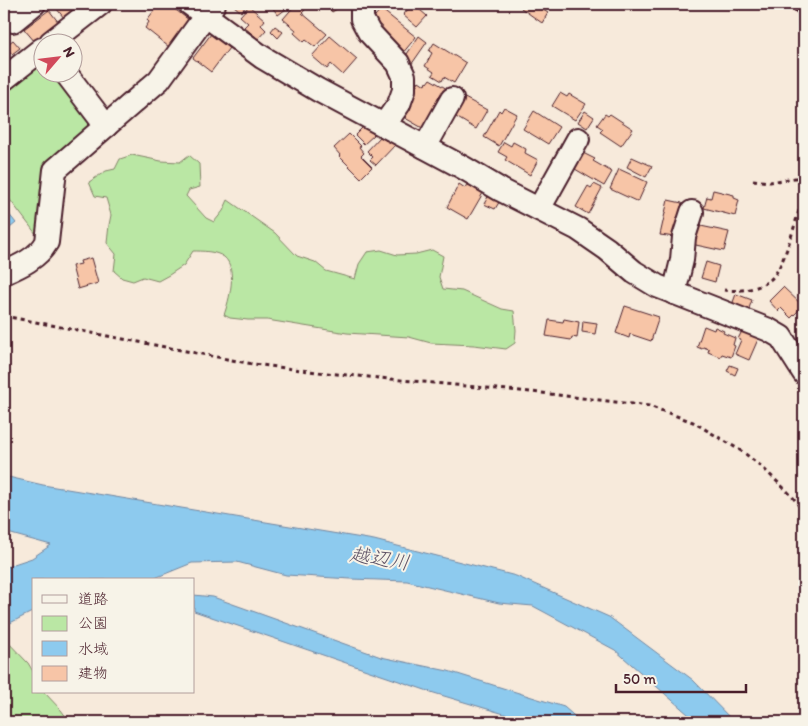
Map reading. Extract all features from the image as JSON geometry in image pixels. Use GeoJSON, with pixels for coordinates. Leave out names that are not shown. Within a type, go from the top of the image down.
{"type":"FeatureCollection","features":[{"type":"Feature","properties":{"kind":"street"},"geometry":{"type":"LineString","coordinates":[[4,11],[13,21],[34,4]]}},
{"type":"Feature","properties":{"kind":"street"},"geometry":{"type":"LineString","coordinates":[[64,32],[100,4]]}},
{"type":"Feature","properties":{"kind":"street"},"geometry":{"type":"LineString","coordinates":[[362,4],[362,20],[369,32],[398,63],[404,76],[404,90],[399,104],[384,125]]}},
{"type":"Feature","properties":{"kind":"street"},"geometry":{"type":"LineString","coordinates":[[4,273],[20,266],[42,250],[46,242],[55,170],[159,80],[203,8],[262,57],[318,90],[501,190],[578,228],[634,272],[657,286],[769,330],[781,337],[804,373]]}},
{"type":"Feature","properties":{"kind":"street"},"geometry":{"type":"LineString","coordinates":[[4,79],[32,57]]}},
{"type":"Feature","properties":{"kind":"street"},"geometry":{"type":"LineString","coordinates":[[73,82],[106,126]]}},
{"type":"Feature","properties":{"kind":"street"},"geometry":{"type":"LineString","coordinates":[[425,147],[452,99]]}},
{"type":"Feature","properties":{"kind":"street"},"geometry":{"type":"LineString","coordinates":[[539,209],[578,139]]}},
{"type":"Feature","properties":{"kind":"street"},"geometry":{"type":"LineString","coordinates":[[674,293],[682,260],[684,237],[692,212]]}},
{"type":"Feature","properties":{"kind":"path"},"geometry":{"type":"LineString","coordinates":[[789,4],[804,19]]}},
{"type":"Feature","properties":{"kind":"path"},"geometry":{"type":"LineString","coordinates":[[753,180],[770,182],[801,177],[804,182]]}},
{"type":"Feature","properties":{"kind":"path"},"geometry":{"type":"LineString","coordinates":[[721,290],[729,291],[756,287],[772,278],[783,261],[804,193]]}},
{"type":"Feature","properties":{"kind":"path"},"geometry":{"type":"LineString","coordinates":[[4,316],[253,364],[326,373],[541,393],[649,406],[693,422],[743,452],[792,496],[804,513]]}},
{"type":"Feature","properties":{"kind":"green space"},"geometry":{"type":"Polygon","coordinates":[[[32,66],[32,82],[65,82],[94,128],[49,168],[42,227],[36,234],[4,192],[4,87],[32,66]]]}},
{"type":"Feature","properties":{"kind":"green space"},"geometry":{"type":"Polygon","coordinates":[[[132,155],[161,161],[180,162],[189,155],[199,164],[200,187],[189,190],[186,196],[206,218],[214,222],[223,211],[228,200],[275,233],[297,256],[315,262],[326,271],[355,279],[359,264],[367,252],[381,250],[397,255],[416,254],[432,250],[443,256],[439,277],[443,289],[462,291],[502,309],[514,311],[515,343],[506,349],[431,343],[409,337],[347,333],[267,320],[230,318],[224,315],[231,285],[231,269],[224,257],[209,252],[193,251],[184,265],[158,281],[143,277],[133,281],[122,278],[114,271],[116,254],[107,243],[111,215],[106,198],[95,196],[89,182],[106,171],[115,169],[120,159],[132,155]]]}},
{"type":"Feature","properties":{"kind":"green space"},"geometry":{"type":"Polygon","coordinates":[[[4,638],[32,670],[32,694],[46,694],[70,722],[4,722],[4,638]]]}},
{"type":"Feature","properties":{"kind":"water"},"geometry":{"type":"Polygon","coordinates":[[[4,208],[16,223],[4,233],[4,208]]]}},
{"type":"Feature","properties":{"kind":"water","name":"越辺川"},"geometry":{"type":"Polygon","coordinates":[[[4,476],[43,485],[374,540],[516,576],[609,617],[693,680],[734,722],[697,722],[615,650],[533,606],[499,603],[407,581],[286,575],[237,562],[192,563],[155,578],[32,578],[32,612],[4,626],[4,569],[32,558],[51,545],[4,532],[4,476]]]}},
{"type":"Feature","properties":{"kind":"water"},"geometry":{"type":"Polygon","coordinates":[[[195,595],[213,597],[381,657],[448,671],[564,707],[581,722],[521,722],[511,716],[434,693],[195,611],[195,595]]]}},
{"type":"Feature","properties":{"kind":"building"},"geometry":{"type":"Polygon","coordinates":[[[53,4],[76,4],[78,7],[64,18],[53,4]]]}},
{"type":"Feature","properties":{"kind":"building"},"geometry":{"type":"Polygon","coordinates":[[[159,4],[168,4],[189,20],[169,47],[145,28],[149,22],[147,20],[159,4]]]}},
{"type":"Feature","properties":{"kind":"building"},"geometry":{"type":"Polygon","coordinates":[[[232,4],[248,4],[241,12],[232,4]]]}},
{"type":"Feature","properties":{"kind":"building"},"geometry":{"type":"Polygon","coordinates":[[[276,4],[282,4],[286,9],[278,15],[272,7],[276,4]]]}},
{"type":"Feature","properties":{"kind":"building"},"geometry":{"type":"Polygon","coordinates":[[[296,4],[305,10],[302,13],[327,34],[315,47],[306,40],[304,42],[294,33],[296,30],[283,19],[296,4]]]}},
{"type":"Feature","properties":{"kind":"building"},"geometry":{"type":"Polygon","coordinates":[[[326,4],[342,4],[343,5],[332,12],[326,4]]]}},
{"type":"Feature","properties":{"kind":"building"},"geometry":{"type":"Polygon","coordinates":[[[413,4],[427,16],[417,27],[403,15],[413,4]]]}},
{"type":"Feature","properties":{"kind":"building"},"geometry":{"type":"Polygon","coordinates":[[[524,4],[534,4],[548,13],[542,23],[521,8],[524,4]]]}},
{"type":"Feature","properties":{"kind":"building"},"geometry":{"type":"Polygon","coordinates":[[[249,6],[265,20],[261,25],[266,30],[258,39],[244,27],[248,23],[240,16],[249,6]]]}},
{"type":"Feature","properties":{"kind":"building"},"geometry":{"type":"Polygon","coordinates":[[[381,9],[416,37],[402,54],[369,23],[381,9]]]}},
{"type":"Feature","properties":{"kind":"building"},"geometry":{"type":"Polygon","coordinates":[[[49,10],[59,23],[48,32],[32,32],[32,38],[24,29],[49,10]]]}},
{"type":"Feature","properties":{"kind":"building"},"geometry":{"type":"Polygon","coordinates":[[[275,26],[283,32],[278,38],[271,31],[275,26]]]}},
{"type":"Feature","properties":{"kind":"building"},"geometry":{"type":"Polygon","coordinates":[[[211,34],[229,48],[211,72],[193,58],[211,34]]]}},
{"type":"Feature","properties":{"kind":"building"},"geometry":{"type":"Polygon","coordinates":[[[330,36],[357,59],[343,75],[331,64],[327,69],[312,56],[330,36]]]}},
{"type":"Feature","properties":{"kind":"building"},"geometry":{"type":"Polygon","coordinates":[[[419,36],[427,42],[411,65],[403,60],[419,36]]]}},
{"type":"Feature","properties":{"kind":"building"},"geometry":{"type":"Polygon","coordinates":[[[13,40],[20,48],[12,54],[5,46],[13,40]]]}},
{"type":"Feature","properties":{"kind":"building"},"geometry":{"type":"Polygon","coordinates":[[[434,43],[466,63],[454,83],[444,77],[442,81],[432,75],[434,72],[425,66],[432,53],[429,51],[434,43]]]}},
{"type":"Feature","properties":{"kind":"building"},"geometry":{"type":"Polygon","coordinates":[[[430,79],[449,90],[426,130],[405,118],[412,105],[407,102],[419,81],[425,85],[430,79]]]}},
{"type":"Feature","properties":{"kind":"building"},"geometry":{"type":"Polygon","coordinates":[[[560,93],[567,97],[569,94],[586,104],[575,120],[552,106],[560,93]]]}},
{"type":"Feature","properties":{"kind":"building"},"geometry":{"type":"Polygon","coordinates":[[[461,96],[487,110],[476,129],[451,114],[461,96]]]}},
{"type":"Feature","properties":{"kind":"building"},"geometry":{"type":"Polygon","coordinates":[[[504,107],[517,114],[499,146],[484,137],[499,110],[501,112],[504,107]]]}},
{"type":"Feature","properties":{"kind":"building"},"geometry":{"type":"Polygon","coordinates":[[[534,111],[559,127],[548,144],[523,129],[534,111]]]}},
{"type":"Feature","properties":{"kind":"building"},"geometry":{"type":"Polygon","coordinates":[[[585,111],[594,117],[587,128],[578,122],[585,111]]]}},
{"type":"Feature","properties":{"kind":"building"},"geometry":{"type":"Polygon","coordinates":[[[605,114],[608,116],[610,114],[633,129],[621,146],[600,132],[603,129],[597,125],[605,114]]]}},
{"type":"Feature","properties":{"kind":"building"},"geometry":{"type":"Polygon","coordinates":[[[365,125],[374,135],[364,144],[355,135],[365,125]]]}},
{"type":"Feature","properties":{"kind":"building"},"geometry":{"type":"Polygon","coordinates":[[[349,134],[361,146],[359,147],[364,153],[361,156],[372,167],[361,178],[339,156],[334,148],[349,134]]]}},
{"type":"Feature","properties":{"kind":"building"},"geometry":{"type":"Polygon","coordinates":[[[381,136],[386,141],[389,142],[392,139],[397,143],[376,165],[370,160],[373,157],[367,151],[381,136]]]}},
{"type":"Feature","properties":{"kind":"building"},"geometry":{"type":"Polygon","coordinates":[[[504,142],[511,146],[513,142],[526,149],[525,153],[538,160],[530,175],[505,160],[507,157],[498,152],[504,142]]]}},
{"type":"Feature","properties":{"kind":"building"},"geometry":{"type":"Polygon","coordinates":[[[583,153],[595,159],[593,161],[612,172],[604,186],[575,169],[583,153]]]}},
{"type":"Feature","properties":{"kind":"building"},"geometry":{"type":"Polygon","coordinates":[[[632,157],[652,166],[646,177],[627,167],[632,157]]]}},
{"type":"Feature","properties":{"kind":"building"},"geometry":{"type":"Polygon","coordinates":[[[619,169],[647,182],[638,202],[610,189],[619,169]]]}},
{"type":"Feature","properties":{"kind":"building"},"geometry":{"type":"Polygon","coordinates":[[[459,184],[465,188],[467,184],[483,193],[468,219],[447,207],[459,184]]]}},
{"type":"Feature","properties":{"kind":"building"},"geometry":{"type":"Polygon","coordinates":[[[594,184],[602,188],[588,214],[576,207],[588,186],[591,188],[594,184]]]}},
{"type":"Feature","properties":{"kind":"building"},"geometry":{"type":"Polygon","coordinates":[[[713,190],[734,195],[734,198],[739,200],[735,216],[704,208],[707,197],[711,198],[713,190]]]}},
{"type":"Feature","properties":{"kind":"building"},"geometry":{"type":"Polygon","coordinates":[[[490,193],[501,199],[495,209],[484,204],[490,193]]]}},
{"type":"Feature","properties":{"kind":"building"},"geometry":{"type":"Polygon","coordinates":[[[668,200],[682,203],[675,237],[660,235],[668,200]]]}},
{"type":"Feature","properties":{"kind":"building"},"geometry":{"type":"Polygon","coordinates":[[[696,225],[729,232],[724,251],[691,244],[696,225]]]}},
{"type":"Feature","properties":{"kind":"building"},"geometry":{"type":"Polygon","coordinates":[[[91,258],[98,283],[78,289],[72,266],[81,264],[80,261],[91,258]]]}},
{"type":"Feature","properties":{"kind":"building"},"geometry":{"type":"Polygon","coordinates":[[[706,262],[719,266],[715,282],[701,278],[706,262]]]}},
{"type":"Feature","properties":{"kind":"building"},"geometry":{"type":"Polygon","coordinates":[[[783,287],[803,306],[791,318],[781,308],[778,311],[769,301],[783,287]]]}},
{"type":"Feature","properties":{"kind":"building"},"geometry":{"type":"Polygon","coordinates":[[[736,294],[752,300],[748,311],[732,305],[736,294]]]}},
{"type":"Feature","properties":{"kind":"building"},"geometry":{"type":"Polygon","coordinates":[[[625,306],[659,317],[651,341],[630,334],[629,338],[616,333],[625,306]]]}},
{"type":"Feature","properties":{"kind":"building"},"geometry":{"type":"Polygon","coordinates":[[[564,319],[579,322],[577,338],[572,337],[571,340],[546,336],[549,320],[563,322],[564,319]]]}},
{"type":"Feature","properties":{"kind":"building"},"geometry":{"type":"Polygon","coordinates":[[[583,321],[597,323],[595,334],[582,332],[583,321]]]}},
{"type":"Feature","properties":{"kind":"building"},"geometry":{"type":"Polygon","coordinates":[[[704,326],[714,330],[715,327],[735,338],[733,345],[735,346],[731,357],[722,354],[720,357],[708,352],[709,349],[697,347],[704,326]]]}},
{"type":"Feature","properties":{"kind":"building"},"geometry":{"type":"Polygon","coordinates":[[[742,331],[759,337],[749,360],[735,354],[741,340],[738,339],[742,331]]]}},
{"type":"Feature","properties":{"kind":"building"},"geometry":{"type":"Polygon","coordinates":[[[730,365],[738,368],[735,375],[727,371],[730,365]]]}}]}
